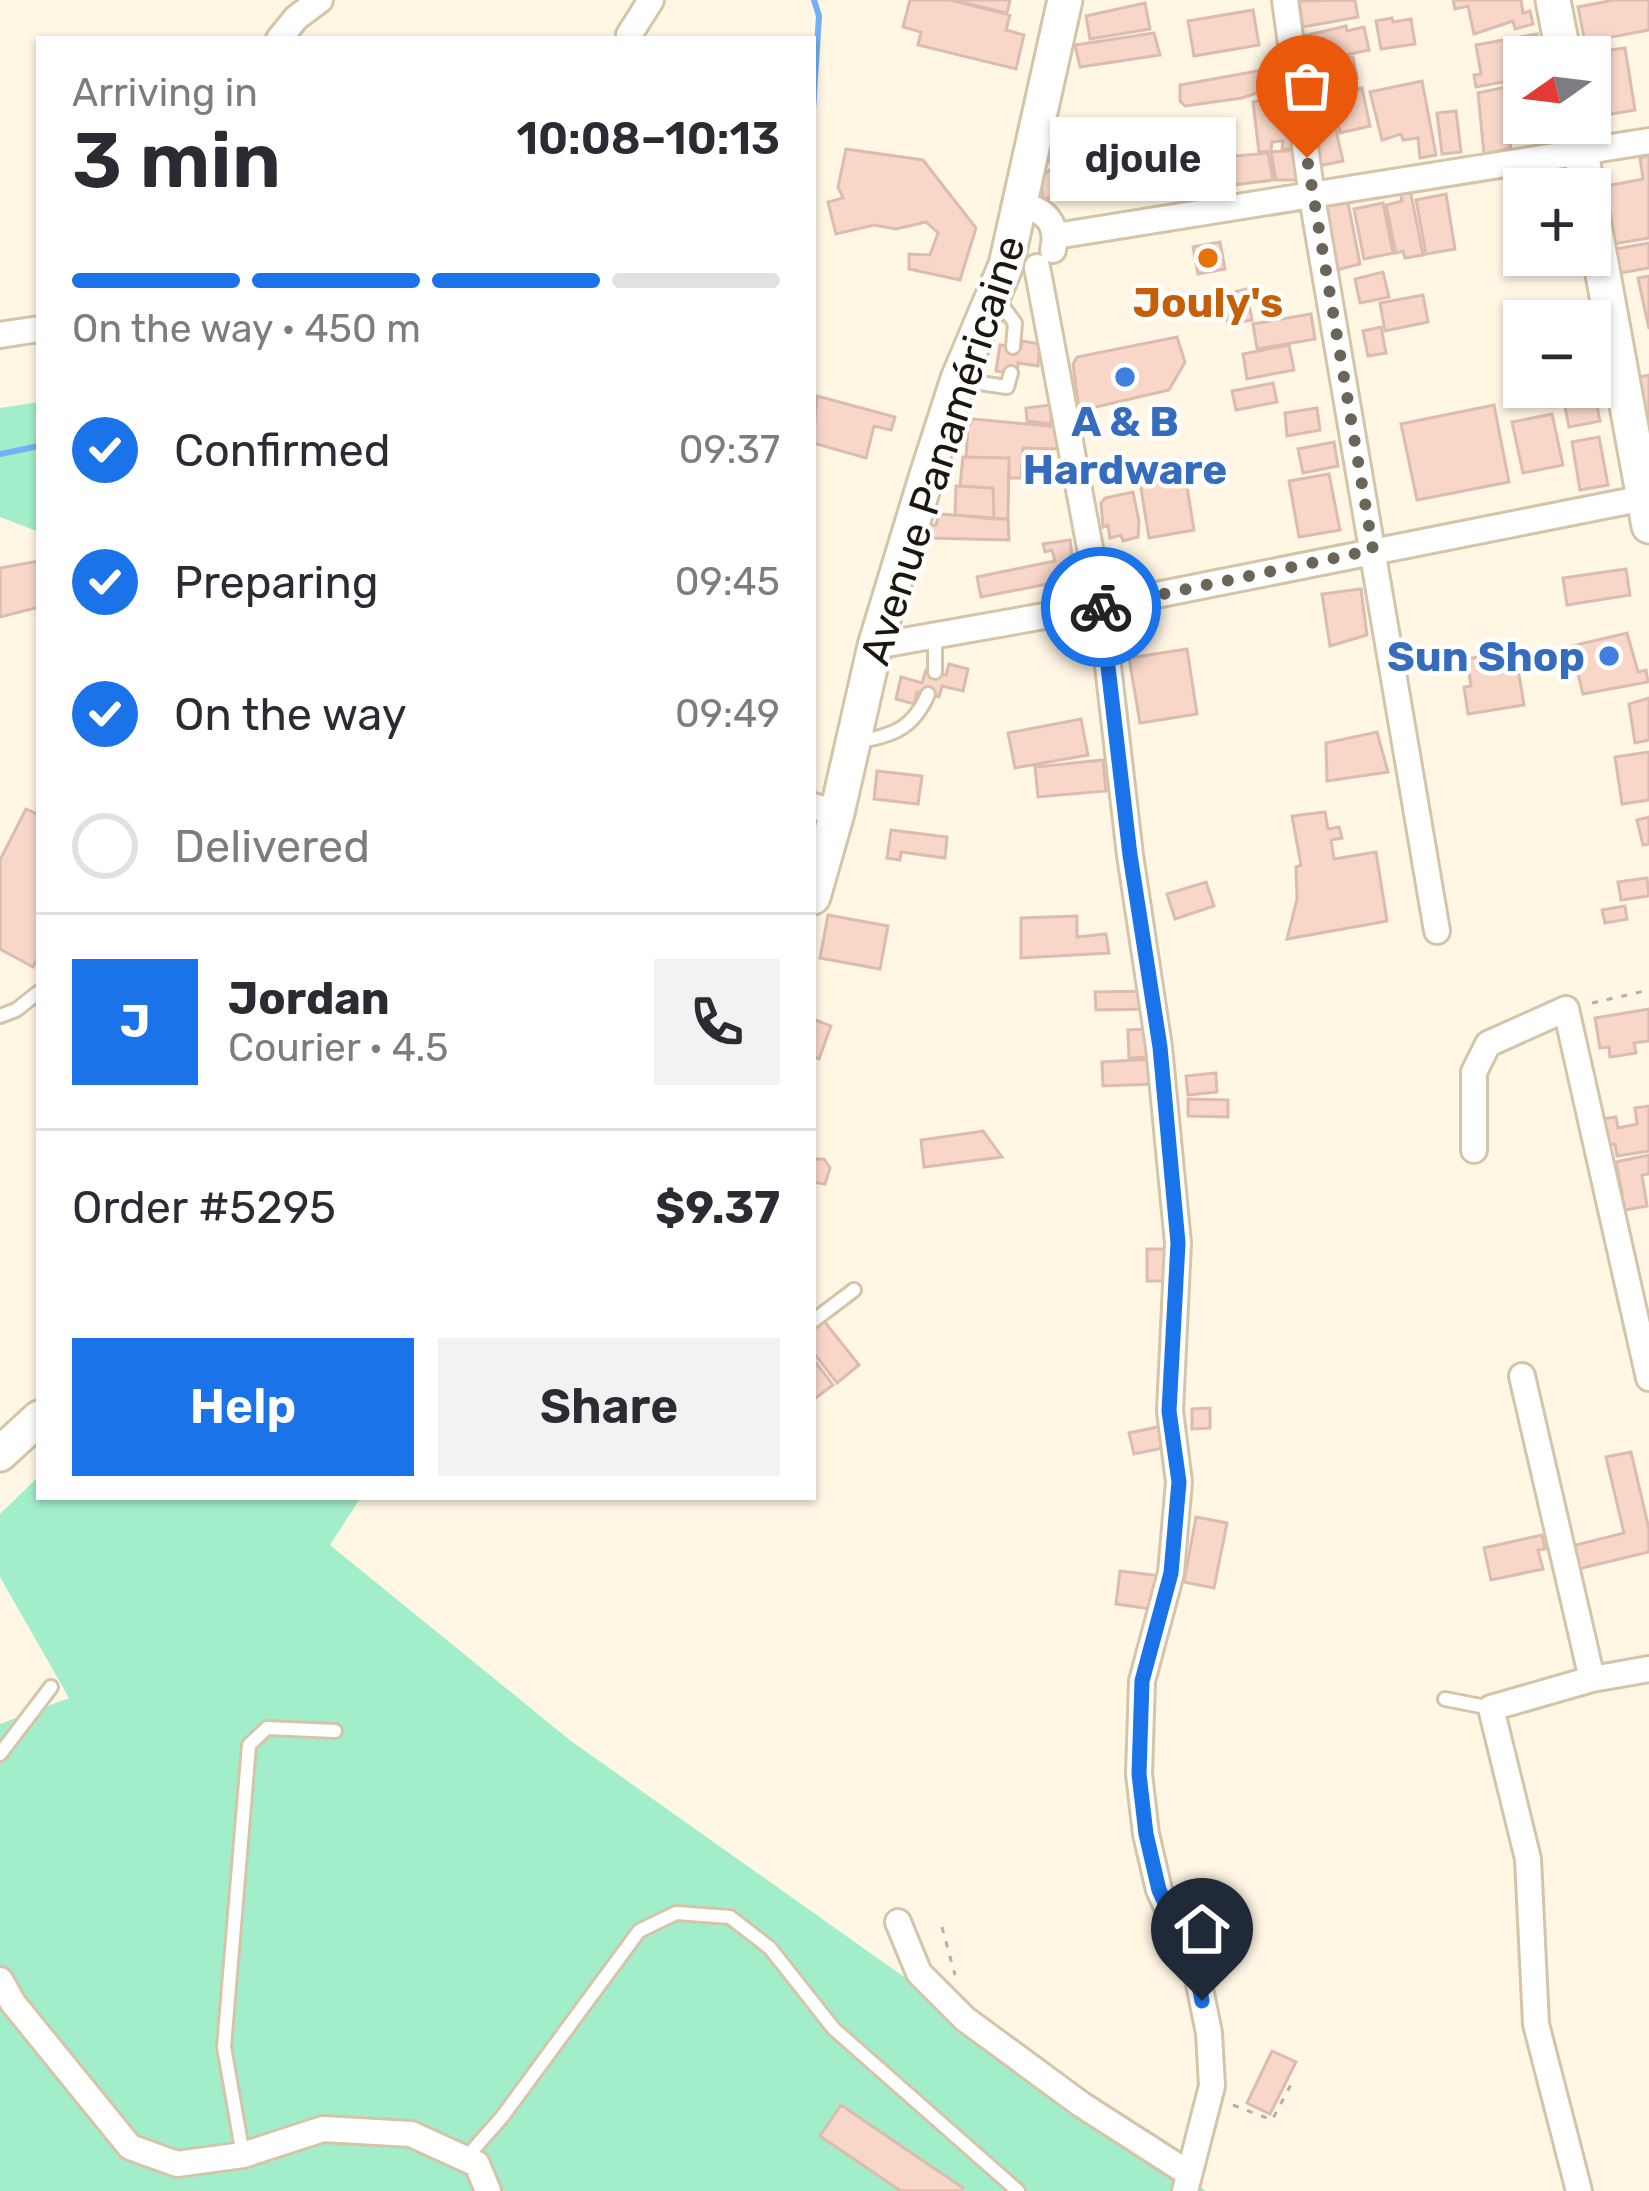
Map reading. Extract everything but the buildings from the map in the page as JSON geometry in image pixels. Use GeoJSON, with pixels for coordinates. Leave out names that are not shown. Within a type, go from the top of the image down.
{"type":"FeatureCollection","features":[{"type":"Feature","properties":{"kind":"main road","name":"Avenue Panaméricaine"},"geometry":{"type":"LineString","coordinates":[[816,875],[825,810],[854,741],[875,646],[958,380],[1012,276],[1033,131],[1065,0]]}},
{"type":"Feature","properties":{"kind":"main road"},"geometry":{"type":"LineString","coordinates":[[1553,0],[1560,36]]}},
{"type":"Feature","properties":{"kind":"main road"},"geometry":{"type":"LineString","coordinates":[[1604,276],[1648,507]]}},
{"type":"Feature","properties":{"kind":"main road"},"geometry":{"type":"LineString","coordinates":[[0,1454],[36,1421]]}},
{"type":"Feature","properties":{"kind":"street"},"geometry":{"type":"LineString","coordinates":[[281,36],[320,0]]}},
{"type":"Feature","properties":{"kind":"street"},"geometry":{"type":"LineString","coordinates":[[629,34],[652,0]]}},
{"type":"Feature","properties":{"kind":"street"},"geometry":{"type":"LineString","coordinates":[[1285,0],[1312,197],[1437,932]]}},
{"type":"Feature","properties":{"kind":"street"},"geometry":{"type":"LineString","coordinates":[[1611,139],[1649,141]]}},
{"type":"Feature","properties":{"kind":"street"},"geometry":{"type":"LineString","coordinates":[[1056,236],[1312,197],[1552,144]]}},
{"type":"Feature","properties":{"kind":"street"},"geometry":{"type":"LineString","coordinates":[[898,1922],[919,1972],[958,2012],[1186,2184],[1210,2095],[1209,2033],[1196,1969],[1159,1890],[1139,1774],[1142,1681],[1171,1573],[1179,1482],[1169,1411],[1178,1243],[1160,1047],[1130,855],[1101,606],[1012,276],[1052,254],[1056,236],[1047,216],[1021,206]]}},
{"type":"Feature","properties":{"kind":"street"},"geometry":{"type":"LineString","coordinates":[[0,335],[36,329]]}},
{"type":"Feature","properties":{"kind":"street"},"geometry":{"type":"LineString","coordinates":[[875,646],[1373,550],[1648,507]]}},
{"type":"Feature","properties":{"kind":"street"},"geometry":{"type":"LineString","coordinates":[[1474,1150],[1474,1072],[1488,1044],[1566,1010],[1648,1366]]}},
{"type":"Feature","properties":{"kind":"street"},"geometry":{"type":"LineString","coordinates":[[1522,1376],[1592,1679]]}},
{"type":"Feature","properties":{"kind":"street"},"geometry":{"type":"LineString","coordinates":[[1579,2191],[1536,2024],[1528,1859],[1491,1708],[1592,1679],[1649,1669]]}},
{"type":"Feature","properties":{"kind":"street"},"geometry":{"type":"LineString","coordinates":[[0,1980],[13,2003],[130,2147],[177,2164],[243,2155],[322,2129],[411,2134],[477,2164],[488,2191]]}},
{"type":"Feature","properties":{"kind":"lane"},"geometry":{"type":"LineString","coordinates":[[1012,276],[1013,347]]}},
{"type":"Feature","properties":{"kind":"lane"},"geometry":{"type":"LineString","coordinates":[[958,380],[1007,387],[1011,373]]}},
{"type":"Feature","properties":{"kind":"lane"},"geometry":{"type":"LineString","coordinates":[[934,672],[935,637]]}},
{"type":"Feature","properties":{"kind":"lane"},"geometry":{"type":"LineString","coordinates":[[854,741],[885,736],[905,726],[919,716],[928,694]]}},
{"type":"Feature","properties":{"kind":"lane"},"geometry":{"type":"LineString","coordinates":[[0,1016],[36,994]]}},
{"type":"Feature","properties":{"kind":"lane"},"geometry":{"type":"LineString","coordinates":[[816,1314],[854,1290]]}},
{"type":"Feature","properties":{"kind":"lane"},"geometry":{"type":"LineString","coordinates":[[0,1754],[51,1687]]}},
{"type":"Feature","properties":{"kind":"lane"},"geometry":{"type":"LineString","coordinates":[[1445,1699],[1491,1708]]}},
{"type":"Feature","properties":{"kind":"lane"},"geometry":{"type":"LineString","coordinates":[[243,2155],[224,2047],[249,1744],[266,1728],[335,1731]]}},
{"type":"Feature","properties":{"kind":"lane"},"geometry":{"type":"LineString","coordinates":[[465,2158],[502,2117],[639,1931],[676,1913],[730,1917],[770,1948],[834,2029],[1018,2191]]}},
{"type":"Feature","properties":{"kind":"path"},"geometry":{"type":"LineString","coordinates":[[1566,1010],[1649,990]]}},
{"type":"Feature","properties":{"kind":"path"},"geometry":{"type":"LineString","coordinates":[[942,1927],[953,1964],[958,2012]]}},
{"type":"Feature","properties":{"kind":"path"},"geometry":{"type":"LineString","coordinates":[[1210,2095],[1272,2120],[1294,2079]]}},
{"type":"Feature","properties":{"kind":"green space"},"geometry":{"type":"Polygon","coordinates":[[[36,402],[36,531],[0,517],[0,408],[36,402]]]}},
{"type":"Feature","properties":{"kind":"green space"},"geometry":{"type":"Polygon","coordinates":[[[36,1479],[36,1500],[359,1500],[330,1545],[571,1741],[1206,2191],[0,2191],[0,1724],[69,1698],[0,1577],[0,1514],[36,1479]]]}},
{"type":"Feature","properties":{"kind":"waterway"},"geometry":{"type":"LineString","coordinates":[[814,0],[819,16],[816,63]]}},
{"type":"Feature","properties":{"kind":"waterway"},"geometry":{"type":"LineString","coordinates":[[0,454],[36,447]]}},
{"type":"Feature","properties":{"kind":"way so far"},"geometry":{"type":"LineString","coordinates":[[1101,607],[1373,550],[1307,158]]}},
{"type":"Feature","properties":{"kind":"place","name":"djoule"},"geometry":{"type":"Point","coordinates":[1307,158]}},
{"type":"Feature","properties":{"kind":"place","name":"Jouly's"},"geometry":{"type":"Point","coordinates":[1208,258]}},
{"type":"Feature","properties":{"kind":"place","name":"A & B Hardware"},"geometry":{"type":"Point","coordinates":[1125,377]}},
{"type":"Feature","properties":{"kind":"place","name":"Sun Shop"},"geometry":{"type":"Point","coordinates":[1609,656]}},
{"type":"Feature","properties":{"kind":"route"},"geometry":{"type":"LineString","coordinates":[[1101,607],[1130,855],[1160,1047],[1178,1243],[1169,1411],[1179,1482],[1171,1573],[1142,1681],[1139,1774],[1159,1890],[1196,1969],[1202,2001]]}}]}
